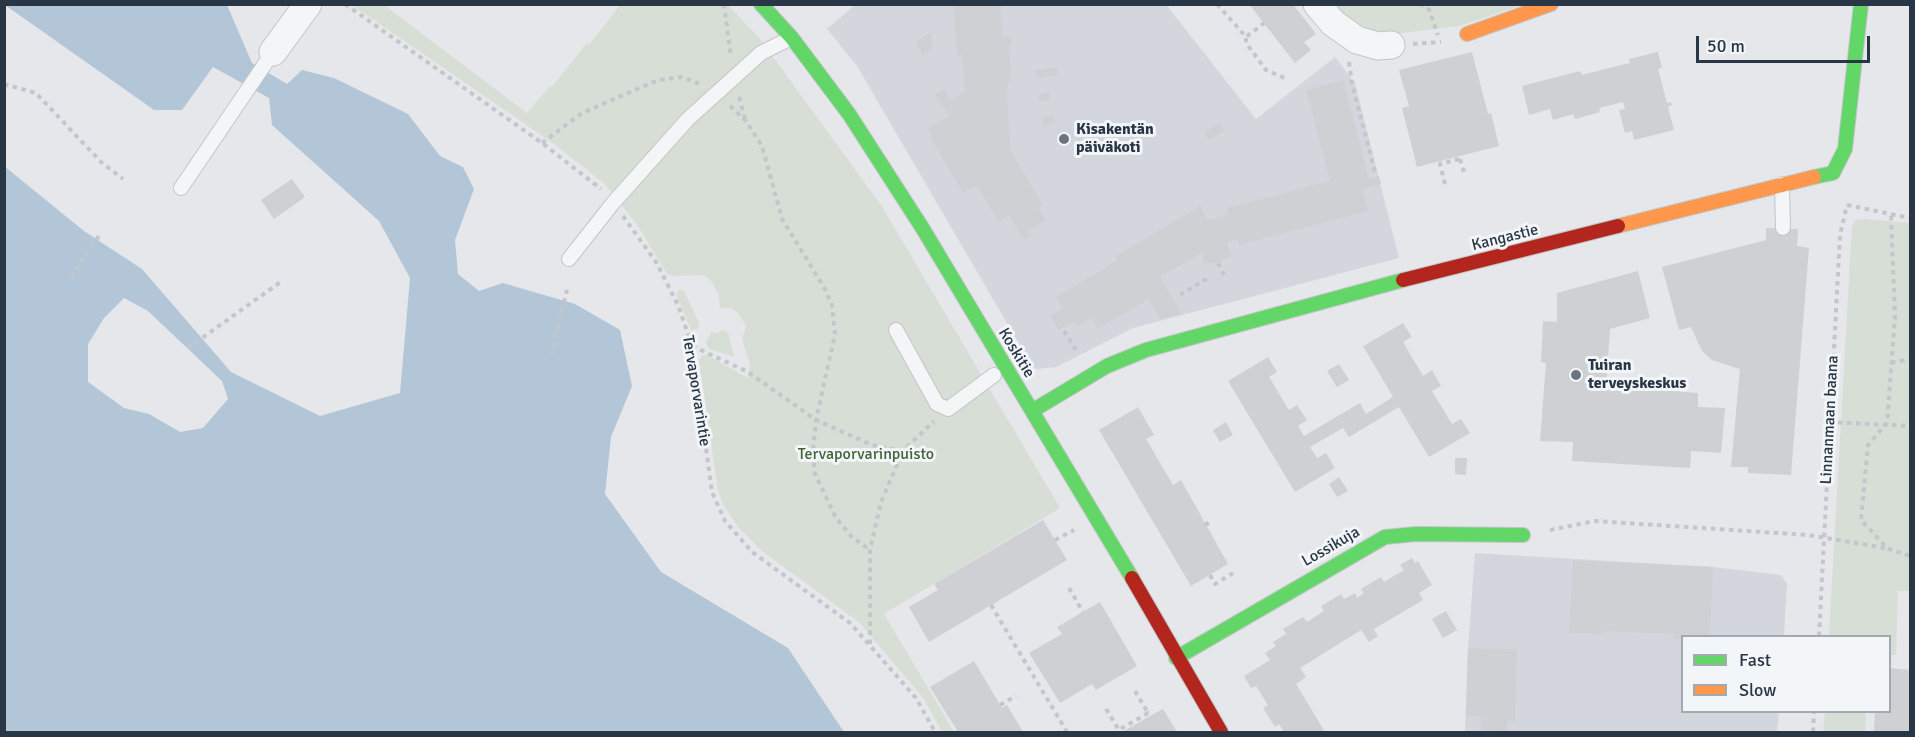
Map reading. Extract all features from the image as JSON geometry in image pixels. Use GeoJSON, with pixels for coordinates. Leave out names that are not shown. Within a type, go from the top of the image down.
{"type":"FeatureCollection","features":[{"type":"Feature","properties":{"kind":"street"},"geometry":{"type":"LineString","coordinates":[[273,52],[308,4]]}},
{"type":"Feature","properties":{"kind":"street","name":"Koskitie"},"geometry":{"type":"LineString","coordinates":[[761,4],[792,38],[849,114],[923,229],[1088,502],[1176,658],[1221,732]]}},
{"type":"Feature","properties":{"kind":"street"},"geometry":{"type":"LineString","coordinates":[[1317,4],[1345,33],[1368,44],[1391,45]]}},
{"type":"Feature","properties":{"kind":"street"},"geometry":{"type":"LineString","coordinates":[[1467,33],[1551,4]]}},
{"type":"Feature","properties":{"kind":"street","name":"Kangastie"},"geometry":{"type":"LineString","coordinates":[[1032,411],[1107,366],[1146,350],[1395,282],[1833,173],[1845,149],[1861,4]]}},
{"type":"Feature","properties":{"kind":"street","name":"Lossikuja"},"geometry":{"type":"LineString","coordinates":[[1176,658],[1385,537],[1416,534],[1522,535]]}},
{"type":"Feature","properties":{"kind":"lane"},"geometry":{"type":"LineString","coordinates":[[569,259],[613,203],[688,119],[761,53],[792,38]]}},
{"type":"Feature","properties":{"kind":"lane"},"geometry":{"type":"LineString","coordinates":[[181,188],[273,52]]}},
{"type":"Feature","properties":{"kind":"lane"},"geometry":{"type":"LineString","coordinates":[[1782,184],[1783,228]]}},
{"type":"Feature","properties":{"kind":"lane"},"geometry":{"type":"LineString","coordinates":[[896,330],[937,404],[948,409],[994,375]]}},
{"type":"Feature","properties":{"kind":"path","name":"Tervaporvarintie"},"geometry":{"type":"LineString","coordinates":[[345,4],[542,143],[599,187],[613,203],[656,262],[678,305],[692,346],[712,492],[725,521],[752,552],[850,622],[916,698],[935,732]]}},
{"type":"Feature","properties":{"kind":"path"},"geometry":{"type":"LineString","coordinates":[[1216,4],[1246,37],[1246,43],[1266,70],[1287,79]]}},
{"type":"Feature","properties":{"kind":"path"},"geometry":{"type":"LineString","coordinates":[[1420,4],[1428,8],[1440,42]]}},
{"type":"Feature","properties":{"kind":"path"},"geometry":{"type":"LineString","coordinates":[[1246,37],[1264,23]]}},
{"type":"Feature","properties":{"kind":"path"},"geometry":{"type":"LineString","coordinates":[[1345,33],[1352,82],[1376,172]]}},
{"type":"Feature","properties":{"kind":"path"},"geometry":{"type":"LineString","coordinates":[[1391,45],[1440,42],[1467,33]]}},
{"type":"Feature","properties":{"kind":"path"},"geometry":{"type":"LineString","coordinates":[[542,143],[582,113],[658,80],[690,79],[716,93],[746,121],[765,155],[782,219],[825,289],[835,318],[833,349],[816,420],[813,451],[815,474],[836,518],[852,537],[870,550]]}},
{"type":"Feature","properties":{"kind":"path"},"geometry":{"type":"LineString","coordinates":[[4,84],[36,93],[101,162],[123,179]]}},
{"type":"Feature","properties":{"kind":"path"},"geometry":{"type":"LineString","coordinates":[[1445,184],[1440,164],[1460,157],[1465,175]]}},
{"type":"Feature","properties":{"kind":"path","name":"Linnanmaan baana"},"geometry":{"type":"LineString","coordinates":[[1819,635],[1840,235],[1848,206],[1891,216]]}},
{"type":"Feature","properties":{"kind":"path"},"geometry":{"type":"LineString","coordinates":[[1887,548],[1861,520],[1868,445],[1887,423],[1895,317],[1891,216],[1911,218]]}},
{"type":"Feature","properties":{"kind":"path"},"geometry":{"type":"LineString","coordinates":[[71,278],[101,233]]}},
{"type":"Feature","properties":{"kind":"path"},"geometry":{"type":"LineString","coordinates":[[1218,263],[1224,275]]}},
{"type":"Feature","properties":{"kind":"path"},"geometry":{"type":"LineString","coordinates":[[1180,295],[1208,278]]}},
{"type":"Feature","properties":{"kind":"path"},"geometry":{"type":"LineString","coordinates":[[188,348],[282,281]]}},
{"type":"Feature","properties":{"kind":"path"},"geometry":{"type":"LineString","coordinates":[[551,355],[567,290]]}},
{"type":"Feature","properties":{"kind":"path"},"geometry":{"type":"LineString","coordinates":[[1064,331],[1082,360]]}},
{"type":"Feature","properties":{"kind":"path"},"geometry":{"type":"LineString","coordinates":[[692,346],[748,372],[816,420],[872,445],[903,451]]}},
{"type":"Feature","properties":{"kind":"path"},"geometry":{"type":"LineString","coordinates":[[1891,363],[1911,359]]}},
{"type":"Feature","properties":{"kind":"path"},"geometry":{"type":"LineString","coordinates":[[870,644],[870,550],[881,502],[903,451],[948,409]]}},
{"type":"Feature","properties":{"kind":"path"},"geometry":{"type":"LineString","coordinates":[[1829,422],[1910,425]]}},
{"type":"Feature","properties":{"kind":"path"},"geometry":{"type":"LineString","coordinates":[[1205,525],[1211,521]]}},
{"type":"Feature","properties":{"kind":"path"},"geometry":{"type":"LineString","coordinates":[[1522,535],[1595,521],[1824,537],[1887,548],[1911,556]]}},
{"type":"Feature","properties":{"kind":"path"},"geometry":{"type":"LineString","coordinates":[[1055,540],[1077,528]]}},
{"type":"Feature","properties":{"kind":"path"},"geometry":{"type":"LineString","coordinates":[[1210,575],[1215,584],[1235,572]]}},
{"type":"Feature","properties":{"kind":"path"},"geometry":{"type":"LineString","coordinates":[[1069,588],[1083,612]]}},
{"type":"Feature","properties":{"kind":"path"},"geometry":{"type":"LineString","coordinates":[[992,605],[1067,732]]}},
{"type":"Feature","properties":{"kind":"path"},"geometry":{"type":"LineString","coordinates":[[1106,709],[1119,730],[1149,715],[1135,692]]}},
{"type":"Feature","properties":{"kind":"path"},"geometry":{"type":"LineString","coordinates":[[1000,705],[1016,696]]}},
{"type":"Feature","properties":{"kind":"path"},"geometry":{"type":"LineString","coordinates":[[1813,732],[1814,713]]}},
{"type":"Feature","properties":{"kind":"shaded area"},"geometry":{"type":"Polygon","coordinates":[[[855,5],[1171,5],[1168,7],[1256,119],[1335,57],[1355,83],[1399,258],[1133,328],[1056,367],[1037,369],[1032,366],[857,66],[827,29],[855,5]]]}},
{"type":"Feature","properties":{"kind":"shaded area"},"geometry":{"type":"Polygon","coordinates":[[[1475,553],[1713,567],[1781,575],[1787,584],[1784,635],[1681,635],[1681,713],[1779,713],[1777,732],[1465,732],[1475,553]]]}},
{"type":"Feature","properties":{"kind":"green space","name":"Tervaporvarinpuisto"},"geometry":{"type":"Polygon","coordinates":[[[352,5],[384,5],[527,113],[550,86],[552,87],[586,44],[589,45],[620,5],[728,5],[760,39],[881,205],[1060,508],[884,614],[954,732],[942,732],[924,699],[860,623],[762,551],[738,527],[723,504],[718,490],[699,360],[702,355],[707,355],[748,378],[750,365],[742,339],[746,326],[740,315],[731,308],[720,308],[719,296],[712,282],[704,275],[674,276],[667,274],[636,223],[604,183],[554,144],[352,5]]]}},
{"type":"Feature","properties":{"kind":"green space"},"geometry":{"type":"Polygon","coordinates":[[[1331,5],[1522,5],[1459,26],[1385,35],[1357,27],[1331,5]]]}},
{"type":"Feature","properties":{"kind":"green space"},"geometry":{"type":"Polygon","coordinates":[[[1856,220],[1910,223],[1910,591],[1898,591],[1896,655],[1891,655],[1891,635],[1829,635],[1852,226],[1856,220]]]}},
{"type":"Feature","properties":{"kind":"green space"},"geometry":{"type":"Polygon","coordinates":[[[680,289],[684,291],[700,325],[698,329],[691,330],[676,294],[680,289]]]}},
{"type":"Feature","properties":{"kind":"green space"},"geometry":{"type":"Polygon","coordinates":[[[723,330],[728,333],[734,357],[708,348],[706,342],[711,332],[717,333],[723,330]]]}},
{"type":"Feature","properties":{"kind":"green space"},"geometry":{"type":"Polygon","coordinates":[[[1825,713],[1866,713],[1865,732],[1823,732],[1825,713]]]}},
{"type":"Feature","properties":{"kind":"water"},"geometry":{"type":"Polygon","coordinates":[[[5,5],[227,5],[252,63],[287,84],[302,70],[334,78],[408,114],[440,156],[463,167],[474,189],[455,240],[458,274],[479,291],[503,283],[575,304],[620,330],[632,386],[611,437],[605,494],[661,572],[788,648],[844,732],[5,732],[4,166],[84,231],[142,269],[231,372],[320,416],[400,393],[410,278],[379,221],[272,125],[269,98],[213,67],[182,110],[154,110],[5,5]],[[124,298],[104,318],[88,344],[88,382],[124,408],[149,414],[180,432],[203,428],[228,399],[222,381],[148,311],[124,298]]]}},
{"type":"Feature","properties":{"kind":"building"},"geometry":{"type":"Polygon","coordinates":[[[953,4],[1001,4],[1002,37],[1011,37],[1011,46],[1009,46],[1011,81],[1008,82],[1007,98],[1011,152],[1043,205],[1038,208],[1046,220],[1028,231],[1032,236],[1024,240],[1009,216],[999,222],[977,185],[963,193],[931,139],[933,138],[928,128],[949,116],[935,94],[944,89],[951,100],[965,92],[962,55],[957,55],[953,4]]]}},
{"type":"Feature","properties":{"kind":"building"},"geometry":{"type":"Polygon","coordinates":[[[1249,4],[1293,4],[1316,34],[1304,42],[1311,50],[1295,63],[1249,4]]]}},
{"type":"Feature","properties":{"kind":"building"},"geometry":{"type":"Polygon","coordinates":[[[931,32],[933,49],[923,55],[916,42],[931,32]]]}},
{"type":"Feature","properties":{"kind":"building"},"geometry":{"type":"Polygon","coordinates":[[[1472,52],[1499,146],[1417,167],[1402,108],[1409,106],[1399,70],[1472,52]]]}},
{"type":"Feature","properties":{"kind":"building"},"geometry":{"type":"Polygon","coordinates":[[[1658,52],[1662,68],[1658,69],[1667,103],[1671,102],[1672,105],[1668,107],[1674,130],[1634,140],[1632,131],[1625,133],[1619,110],[1625,109],[1623,102],[1599,108],[1600,112],[1575,119],[1573,114],[1553,120],[1550,109],[1529,115],[1522,86],[1580,71],[1582,75],[1630,63],[1629,59],[1658,52]]]}},
{"type":"Feature","properties":{"kind":"building"},"geometry":{"type":"Polygon","coordinates":[[[1057,67],[1058,75],[1036,78],[1035,70],[1057,67]]]}},
{"type":"Feature","properties":{"kind":"building"},"geometry":{"type":"Polygon","coordinates":[[[1343,80],[1369,179],[1379,176],[1381,184],[1362,189],[1368,211],[1239,245],[1238,240],[1227,242],[1231,256],[1218,263],[1204,263],[1202,253],[1160,277],[1182,314],[1160,319],[1149,299],[1098,329],[1091,318],[1077,326],[1075,321],[1059,330],[1050,316],[1063,308],[1056,297],[1118,260],[1116,256],[1200,206],[1208,220],[1228,214],[1227,208],[1330,181],[1306,90],[1343,80]]]}},
{"type":"Feature","properties":{"kind":"building"},"geometry":{"type":"Polygon","coordinates":[[[1050,92],[1050,100],[1039,102],[1038,94],[1050,92]]]}},
{"type":"Feature","properties":{"kind":"building"},"geometry":{"type":"Polygon","coordinates":[[[1053,115],[1055,123],[1043,126],[1042,117],[1053,115]]]}},
{"type":"Feature","properties":{"kind":"building"},"geometry":{"type":"Polygon","coordinates":[[[1220,123],[1224,131],[1209,140],[1204,132],[1220,123]]]}},
{"type":"Feature","properties":{"kind":"building"},"geometry":{"type":"Polygon","coordinates":[[[292,179],[305,197],[274,219],[261,200],[292,179]]]}},
{"type":"Feature","properties":{"kind":"building"},"geometry":{"type":"Polygon","coordinates":[[[1766,228],[1798,229],[1797,246],[1809,248],[1791,475],[1748,473],[1748,467],[1731,467],[1740,369],[1712,360],[1702,351],[1691,327],[1679,330],[1662,267],[1766,240],[1766,228]]]}},
{"type":"Feature","properties":{"kind":"building","name":"Tuiran terveyskeskus"},"geometry":{"type":"Polygon","coordinates":[[[1638,271],[1650,318],[1610,329],[1606,386],[1698,393],[1698,407],[1725,408],[1721,453],[1691,451],[1690,468],[1572,461],[1573,442],[1540,441],[1546,363],[1541,362],[1543,321],[1557,322],[1557,293],[1638,271]]]}},
{"type":"Feature","properties":{"kind":"building"},"geometry":{"type":"Polygon","coordinates":[[[1403,323],[1412,337],[1403,342],[1423,376],[1432,370],[1441,386],[1432,391],[1452,424],[1461,419],[1470,433],[1429,457],[1399,407],[1349,437],[1343,428],[1310,447],[1317,458],[1326,453],[1335,468],[1295,492],[1228,381],[1268,357],[1277,372],[1269,377],[1289,410],[1297,405],[1307,420],[1298,426],[1304,436],[1360,403],[1366,414],[1393,397],[1363,346],[1403,323]]]}},
{"type":"Feature","properties":{"kind":"building"},"geometry":{"type":"Polygon","coordinates":[[[1339,364],[1349,380],[1337,387],[1327,371],[1339,364]]]}},
{"type":"Feature","properties":{"kind":"building"},"geometry":{"type":"Polygon","coordinates":[[[1138,407],[1154,435],[1146,439],[1173,485],[1181,480],[1228,564],[1191,586],[1099,430],[1138,407]]]}},
{"type":"Feature","properties":{"kind":"building"},"geometry":{"type":"Polygon","coordinates":[[[1226,422],[1233,435],[1220,442],[1213,430],[1226,422]]]}},
{"type":"Feature","properties":{"kind":"building"},"geometry":{"type":"Polygon","coordinates":[[[1455,458],[1467,458],[1466,475],[1455,474],[1455,458]]]}},
{"type":"Feature","properties":{"kind":"building"},"geometry":{"type":"Polygon","coordinates":[[[1339,477],[1348,491],[1337,497],[1329,484],[1339,477]]]}},
{"type":"Feature","properties":{"kind":"building"},"geometry":{"type":"Polygon","coordinates":[[[1043,520],[1067,560],[929,642],[909,607],[938,590],[934,584],[1043,520]]]}},
{"type":"Feature","properties":{"kind":"building"},"geometry":{"type":"Polygon","coordinates":[[[1412,558],[1415,563],[1418,561],[1432,585],[1419,593],[1423,600],[1374,629],[1378,636],[1369,642],[1361,630],[1300,668],[1306,677],[1296,684],[1325,732],[1284,732],[1279,724],[1275,727],[1263,708],[1268,705],[1256,686],[1251,688],[1244,676],[1270,660],[1265,653],[1276,646],[1273,642],[1286,634],[1283,629],[1303,617],[1307,622],[1324,611],[1321,606],[1341,594],[1344,599],[1355,593],[1357,598],[1364,593],[1361,589],[1381,577],[1384,582],[1404,570],[1400,565],[1412,558]]]}},
{"type":"Feature","properties":{"kind":"building"},"geometry":{"type":"Polygon","coordinates":[[[1573,560],[1713,567],[1710,635],[1681,635],[1681,639],[1673,639],[1673,634],[1602,631],[1602,634],[1569,633],[1573,560]]]}},
{"type":"Feature","properties":{"kind":"building"},"geometry":{"type":"Polygon","coordinates":[[[1100,602],[1137,666],[1096,690],[1092,684],[1060,703],[1029,653],[1062,634],[1057,627],[1100,602]]]}},
{"type":"Feature","properties":{"kind":"building"},"geometry":{"type":"Polygon","coordinates":[[[1446,611],[1457,630],[1443,638],[1432,619],[1446,611]]]}},
{"type":"Feature","properties":{"kind":"building"},"geometry":{"type":"Polygon","coordinates":[[[1468,648],[1517,649],[1515,721],[1507,721],[1507,731],[1481,730],[1481,716],[1466,716],[1468,648]]]}},
{"type":"Feature","properties":{"kind":"building"},"geometry":{"type":"Polygon","coordinates":[[[974,661],[1002,708],[1007,705],[1023,732],[958,732],[930,687],[974,661]]]}},
{"type":"Feature","properties":{"kind":"building"},"geometry":{"type":"Polygon","coordinates":[[[1891,668],[1910,670],[1910,732],[1874,732],[1875,713],[1891,713],[1891,668]]]}},
{"type":"Feature","properties":{"kind":"building"},"geometry":{"type":"Polygon","coordinates":[[[1163,709],[1177,732],[1122,732],[1150,716],[1163,709]]]}},
{"type":"Feature","properties":{"kind":"traffic: fast"},"geometry":{"type":"LineString","coordinates":[[761,4],[792,38],[849,114],[923,229],[1132,578]]}},
{"type":"Feature","properties":{"kind":"traffic: fast"},"geometry":{"type":"LineString","coordinates":[[1814,177],[1833,173],[1845,149],[1861,4]]}},
{"type":"Feature","properties":{"kind":"traffic: fast"},"geometry":{"type":"LineString","coordinates":[[1032,411],[1107,366],[1146,350],[1403,280]]}},
{"type":"Feature","properties":{"kind":"traffic: fast"},"geometry":{"type":"LineString","coordinates":[[1176,658],[1385,537],[1416,534],[1523,535]]}},
{"type":"Feature","properties":{"kind":"traffic: slow"},"geometry":{"type":"LineString","coordinates":[[1467,34],[1551,4]]}},
{"type":"Feature","properties":{"kind":"traffic: slow"},"geometry":{"type":"LineString","coordinates":[[1618,226],[1814,177]]}},
{"type":"Feature","properties":{"kind":"traffic: jam"},"geometry":{"type":"LineString","coordinates":[[1403,280],[1618,226]]}},
{"type":"Feature","properties":{"kind":"traffic: jam"},"geometry":{"type":"LineString","coordinates":[[1132,578],[1221,732]]}},
{"type":"Feature","properties":{"kind":"place","name":"Kisakentän päiväkoti"},"geometry":{"type":"Point","coordinates":[1064,139]}},
{"type":"Feature","properties":{"kind":"place","name":"Tuiran terveyskeskus"},"geometry":{"type":"Point","coordinates":[1576,375]}}]}
